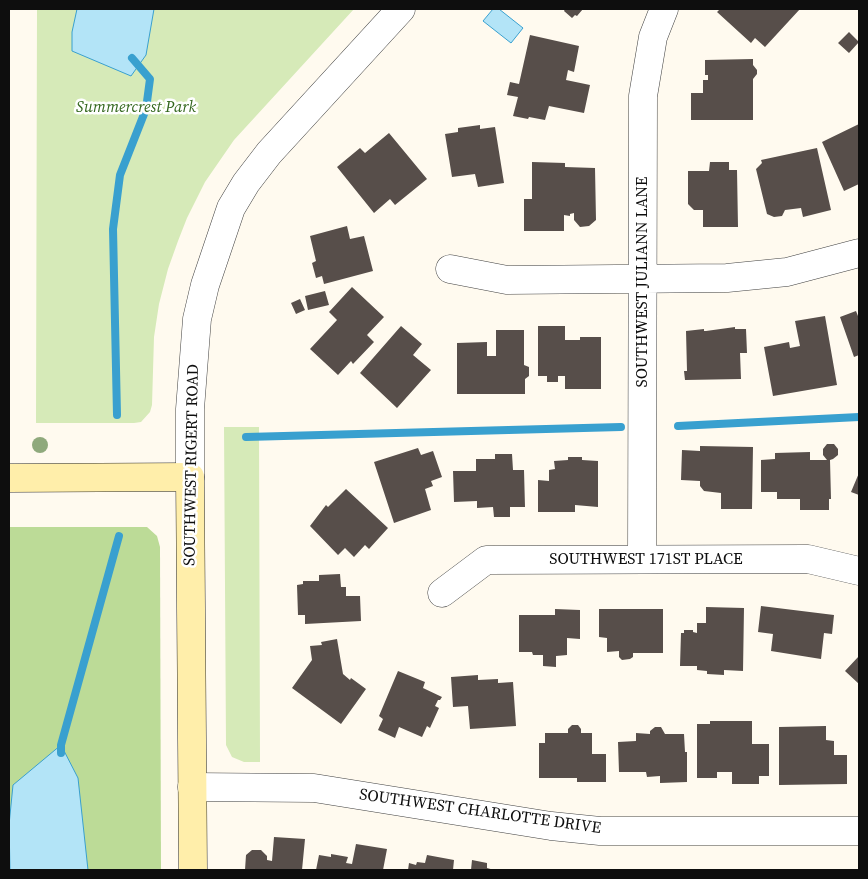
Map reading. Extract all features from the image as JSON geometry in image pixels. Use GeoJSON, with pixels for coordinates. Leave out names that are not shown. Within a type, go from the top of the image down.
{"type":"FeatureCollection","features":[{"type":"Feature","properties":{"kind":"main road"},"geometry":{"type":"LineString","coordinates":[[9,478],[190,476]]}},
{"type":"Feature","properties":{"kind":"main road","name":"SOUTHWEST RIGERT ROAD"},"geometry":{"type":"LineString","coordinates":[[190,476],[193,870]]}},
{"type":"Feature","properties":{"kind":"street","name":"SOUTHWEST RIGERT ROAD"},"geometry":{"type":"LineString","coordinates":[[190,476],[190,409],[197,319],[205,285],[232,208],[246,184],[269,153],[401,9]]}},
{"type":"Feature","properties":{"kind":"street","name":"SOUTHWEST JULIANN LANE"},"geometry":{"type":"LineString","coordinates":[[642,559],[643,96],[653,37],[664,9]]}},
{"type":"Feature","properties":{"kind":"street"},"geometry":{"type":"LineString","coordinates":[[450,269],[507,280],[727,278],[787,272],[859,253]]}},
{"type":"Feature","properties":{"kind":"street","name":"SOUTHWEST 171ST PLACE"},"geometry":{"type":"LineString","coordinates":[[442,593],[486,560],[808,559],[859,571]]}},
{"type":"Feature","properties":{"kind":"street","name":"SOUTHWEST CHARLOTTE DRIVE"},"geometry":{"type":"LineString","coordinates":[[192,787],[314,788],[551,826],[600,831],[859,831]]}},
{"type":"Feature","properties":{"kind":"green space","name":"Summercrest Park"},"geometry":{"type":"Polygon","coordinates":[[[37,9],[354,9],[234,140],[205,182],[187,218],[168,269],[159,304],[154,337],[152,405],[150,412],[141,422],[36,423],[37,9]]]}},
{"type":"Feature","properties":{"kind":"green space"},"geometry":{"type":"Polygon","coordinates":[[[224,427],[259,427],[260,762],[244,762],[232,757],[226,745],[224,427]]]}},
{"type":"Feature","properties":{"kind":"green space"},"geometry":{"type":"Polygon","coordinates":[[[9,527],[147,527],[157,536],[160,547],[161,870],[9,870],[9,527]]]}},
{"type":"Feature","properties":{"kind":"water"},"geometry":{"type":"Polygon","coordinates":[[[77,9],[154,9],[146,55],[131,76],[72,51],[72,32],[77,9]]]}},
{"type":"Feature","properties":{"kind":"water"},"geometry":{"type":"Polygon","coordinates":[[[493,9],[499,9],[523,28],[511,43],[483,21],[493,9]]]}},
{"type":"Feature","properties":{"kind":"water"},"geometry":{"type":"Polygon","coordinates":[[[61,745],[78,778],[88,870],[10,870],[9,825],[13,785],[61,745]]]}},
{"type":"Feature","properties":{"kind":"building"},"geometry":{"type":"Polygon","coordinates":[[[565,9],[583,9],[577,16],[575,15],[572,18],[564,11],[565,9]]]}},
{"type":"Feature","properties":{"kind":"building"},"geometry":{"type":"Polygon","coordinates":[[[720,9],[800,9],[765,47],[755,38],[751,43],[717,12],[720,9]]]}},
{"type":"Feature","properties":{"kind":"building"},"geometry":{"type":"Polygon","coordinates":[[[849,32],[859,42],[849,53],[838,43],[849,32]]]}},
{"type":"Feature","properties":{"kind":"building"},"geometry":{"type":"Polygon","coordinates":[[[530,35],[579,46],[574,72],[568,70],[566,80],[590,85],[584,113],[549,106],[545,120],[513,116],[518,97],[507,95],[510,82],[519,84],[530,35]]]}},
{"type":"Feature","properties":{"kind":"building"},"geometry":{"type":"Polygon","coordinates":[[[753,59],[753,65],[757,70],[757,74],[753,79],[753,120],[691,120],[691,93],[703,93],[703,80],[708,80],[708,75],[705,75],[705,60],[753,59]]]}},
{"type":"Feature","properties":{"kind":"building"},"geometry":{"type":"Polygon","coordinates":[[[859,124],[859,184],[844,191],[822,142],[859,124]]]}},
{"type":"Feature","properties":{"kind":"building"},"geometry":{"type":"Polygon","coordinates":[[[480,125],[480,129],[495,127],[504,183],[478,187],[475,174],[452,177],[445,134],[458,132],[458,128],[480,125]]]}},
{"type":"Feature","properties":{"kind":"building"},"geometry":{"type":"Polygon","coordinates":[[[389,133],[427,179],[395,205],[390,199],[374,213],[337,167],[360,148],[365,153],[389,133]]]}},
{"type":"Feature","properties":{"kind":"building"},"geometry":{"type":"Polygon","coordinates":[[[817,148],[831,210],[803,217],[801,208],[785,210],[782,216],[774,217],[767,214],[756,169],[762,163],[761,160],[817,148]]]}},
{"type":"Feature","properties":{"kind":"building"},"geometry":{"type":"Polygon","coordinates":[[[532,162],[565,163],[565,167],[595,168],[596,220],[589,226],[580,227],[574,220],[574,213],[570,214],[570,216],[564,215],[564,231],[524,231],[524,199],[532,199],[532,162]]]}},
{"type":"Feature","properties":{"kind":"building"},"geometry":{"type":"Polygon","coordinates":[[[710,162],[729,162],[729,170],[737,170],[738,227],[703,227],[703,210],[694,210],[688,204],[688,171],[709,171],[710,162]]]}},
{"type":"Feature","properties":{"kind":"building"},"geometry":{"type":"Polygon","coordinates":[[[347,226],[350,239],[364,236],[373,271],[324,284],[322,276],[316,278],[312,263],[316,261],[310,236],[347,226]]]}},
{"type":"Feature","properties":{"kind":"building"},"geometry":{"type":"Polygon","coordinates":[[[352,287],[384,317],[367,335],[374,342],[353,364],[351,361],[338,375],[310,349],[337,320],[329,312],[352,287]]]}},
{"type":"Feature","properties":{"kind":"building"},"geometry":{"type":"Polygon","coordinates":[[[325,291],[329,305],[308,310],[305,296],[325,291]]]}},
{"type":"Feature","properties":{"kind":"building"},"geometry":{"type":"Polygon","coordinates":[[[300,299],[305,310],[296,314],[291,303],[300,299]]]}},
{"type":"Feature","properties":{"kind":"building"},"geometry":{"type":"Polygon","coordinates":[[[856,311],[859,315],[859,355],[854,357],[840,317],[856,311]]]}},
{"type":"Feature","properties":{"kind":"building"},"geometry":{"type":"Polygon","coordinates":[[[825,316],[837,385],[773,396],[764,347],[789,342],[790,348],[800,346],[795,321],[825,316]]]}},
{"type":"Feature","properties":{"kind":"building"},"geometry":{"type":"Polygon","coordinates":[[[401,326],[422,344],[413,355],[431,370],[397,408],[360,373],[401,326]]]}},
{"type":"Feature","properties":{"kind":"building"},"geometry":{"type":"Polygon","coordinates":[[[538,326],[565,326],[565,340],[580,340],[580,337],[601,337],[601,389],[565,389],[565,376],[558,376],[558,382],[547,382],[547,376],[538,376],[538,326]]]}},
{"type":"Feature","properties":{"kind":"building"},"geometry":{"type":"Polygon","coordinates":[[[735,327],[735,329],[746,329],[747,353],[740,353],[741,379],[685,380],[684,371],[687,371],[686,331],[704,329],[706,331],[735,327]]]}},
{"type":"Feature","properties":{"kind":"building"},"geometry":{"type":"Polygon","coordinates":[[[496,330],[524,330],[524,365],[529,367],[529,376],[525,379],[525,394],[457,394],[457,343],[487,342],[487,356],[496,356],[496,330]]]}},
{"type":"Feature","properties":{"kind":"building"},"geometry":{"type":"Polygon","coordinates":[[[827,444],[834,444],[838,449],[838,455],[830,460],[831,499],[829,499],[829,510],[800,510],[800,499],[777,499],[777,492],[761,492],[761,460],[775,459],[775,453],[810,452],[810,460],[827,460],[823,455],[823,449],[827,444]]]}},
{"type":"Feature","properties":{"kind":"building"},"geometry":{"type":"Polygon","coordinates":[[[700,446],[753,447],[752,509],[721,509],[721,493],[704,491],[700,486],[700,481],[681,480],[682,450],[700,451],[700,446]]]}},
{"type":"Feature","properties":{"kind":"building"},"geometry":{"type":"Polygon","coordinates":[[[418,448],[421,455],[433,451],[442,477],[431,481],[433,486],[425,489],[431,510],[394,523],[374,462],[418,448]]]}},
{"type":"Feature","properties":{"kind":"building"},"geometry":{"type":"Polygon","coordinates":[[[495,454],[512,454],[513,470],[524,470],[525,507],[510,507],[510,517],[494,517],[493,507],[477,508],[477,501],[454,502],[453,471],[476,471],[476,459],[495,459],[495,454]]]}},
{"type":"Feature","properties":{"kind":"building"},"geometry":{"type":"Polygon","coordinates":[[[568,457],[582,457],[582,460],[598,461],[598,507],[575,505],[575,512],[538,512],[538,480],[549,481],[549,470],[555,469],[554,461],[568,460],[568,457]]]}},
{"type":"Feature","properties":{"kind":"building"},"geometry":{"type":"Polygon","coordinates":[[[859,473],[859,495],[851,492],[859,473]]]}},
{"type":"Feature","properties":{"kind":"building"},"geometry":{"type":"Polygon","coordinates":[[[346,489],[388,528],[369,549],[365,545],[354,557],[345,548],[338,555],[310,526],[326,505],[328,507],[346,489]]]}},
{"type":"Feature","properties":{"kind":"building"},"geometry":{"type":"Polygon","coordinates":[[[340,574],[341,587],[346,587],[346,596],[360,596],[361,621],[305,624],[305,615],[298,615],[297,585],[303,584],[303,581],[319,581],[319,575],[340,574]]]}},
{"type":"Feature","properties":{"kind":"building"},"geometry":{"type":"Polygon","coordinates":[[[761,606],[834,615],[832,634],[824,633],[821,659],[771,651],[773,634],[758,632],[761,606]]]}},
{"type":"Feature","properties":{"kind":"building"},"geometry":{"type":"Polygon","coordinates":[[[706,607],[744,608],[743,671],[724,670],[724,675],[707,674],[707,671],[697,670],[697,666],[680,666],[681,633],[684,633],[684,630],[693,630],[693,632],[697,633],[697,623],[706,623],[706,607]]]}},
{"type":"Feature","properties":{"kind":"building"},"geometry":{"type":"Polygon","coordinates":[[[555,609],[580,610],[580,639],[567,638],[567,655],[556,656],[556,667],[543,666],[543,655],[533,655],[532,652],[519,652],[519,615],[555,615],[555,609]]]}},
{"type":"Feature","properties":{"kind":"building"},"geometry":{"type":"Polygon","coordinates":[[[599,609],[663,609],[663,653],[633,653],[633,657],[630,659],[622,660],[619,657],[619,651],[607,652],[607,638],[599,637],[599,609]]]}},
{"type":"Feature","properties":{"kind":"building"},"geometry":{"type":"Polygon","coordinates":[[[337,639],[343,674],[366,689],[341,724],[292,688],[312,660],[310,646],[322,645],[321,642],[337,639]]]}},
{"type":"Feature","properties":{"kind":"building"},"geometry":{"type":"Polygon","coordinates":[[[859,656],[859,684],[845,671],[859,656]]]}},
{"type":"Feature","properties":{"kind":"building"},"geometry":{"type":"Polygon","coordinates":[[[398,671],[425,682],[423,688],[442,697],[435,706],[439,708],[430,728],[427,726],[422,737],[399,727],[395,738],[378,730],[383,719],[379,716],[398,671]]]}},
{"type":"Feature","properties":{"kind":"building"},"geometry":{"type":"Polygon","coordinates":[[[478,675],[478,680],[498,679],[498,683],[513,682],[516,726],[470,729],[468,706],[453,707],[451,677],[478,675]]]}},
{"type":"Feature","properties":{"kind":"building"},"geometry":{"type":"Polygon","coordinates":[[[710,721],[752,721],[752,744],[769,744],[769,776],[759,776],[759,784],[732,784],[732,772],[717,772],[717,778],[697,778],[697,724],[710,724],[710,721]]]}},
{"type":"Feature","properties":{"kind":"building"},"geometry":{"type":"Polygon","coordinates":[[[572,725],[578,725],[581,733],[592,733],[592,754],[606,754],[606,782],[577,782],[577,778],[539,778],[539,743],[545,743],[545,733],[568,733],[568,729],[572,725]]]}},
{"type":"Feature","properties":{"kind":"building"},"geometry":{"type":"Polygon","coordinates":[[[826,726],[826,740],[834,741],[834,755],[847,755],[847,784],[779,785],[779,727],[826,726]]]}},
{"type":"Feature","properties":{"kind":"building"},"geometry":{"type":"Polygon","coordinates":[[[655,727],[661,727],[665,734],[684,734],[685,752],[687,752],[687,782],[660,783],[660,776],[647,777],[646,772],[619,772],[618,742],[636,741],[636,733],[650,734],[650,731],[655,727]]]}},
{"type":"Feature","properties":{"kind":"building"},"geometry":{"type":"Polygon","coordinates":[[[274,837],[305,839],[302,870],[245,870],[246,855],[252,850],[261,850],[267,856],[267,860],[272,861],[274,837]]]}},
{"type":"Feature","properties":{"kind":"building"},"geometry":{"type":"Polygon","coordinates":[[[356,844],[387,849],[383,870],[316,870],[319,855],[331,857],[331,854],[348,857],[346,863],[352,864],[356,844]]]}},
{"type":"Feature","properties":{"kind":"building"},"geometry":{"type":"Polygon","coordinates":[[[427,855],[454,860],[453,870],[408,870],[409,863],[416,865],[417,862],[425,863],[427,855]]]}},
{"type":"Feature","properties":{"kind":"building"},"geometry":{"type":"Polygon","coordinates":[[[472,860],[487,863],[487,868],[494,870],[471,870],[472,860]]]}},
{"type":"Feature","properties":{"kind":"waterway"},"geometry":{"type":"LineString","coordinates":[[117,415],[113,229],[120,175],[146,109],[150,79],[132,58]]}},
{"type":"Feature","properties":{"kind":"waterway"},"geometry":{"type":"LineString","coordinates":[[678,426],[859,417]]}},
{"type":"Feature","properties":{"kind":"waterway"},"geometry":{"type":"LineString","coordinates":[[246,437],[621,427]]}},
{"type":"Feature","properties":{"kind":"waterway"},"geometry":{"type":"LineString","coordinates":[[61,753],[61,745],[119,536]]}}]}
